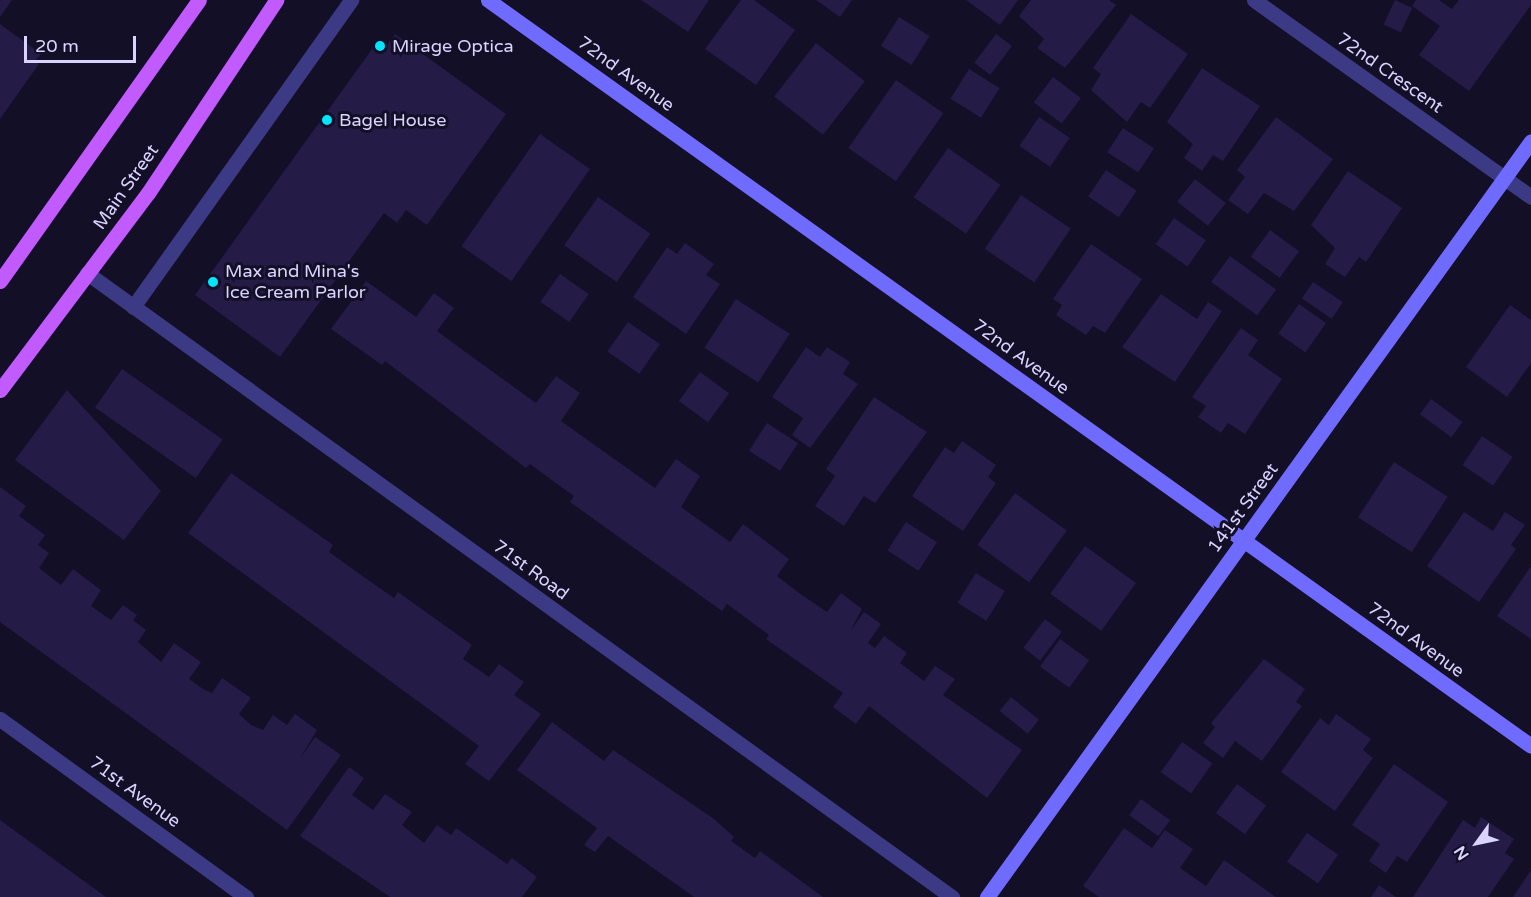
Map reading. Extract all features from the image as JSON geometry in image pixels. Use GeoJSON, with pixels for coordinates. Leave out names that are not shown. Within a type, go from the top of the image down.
{"type":"FeatureCollection","features":[{"type":"Feature","properties":{"kind":"main road"},"geometry":{"type":"LineString","coordinates":[[0,281],[199,0]]}},
{"type":"Feature","properties":{"kind":"main road","name":"Main Street"},"geometry":{"type":"LineString","coordinates":[[0,390],[87,273],[276,0]]}},
{"type":"Feature","properties":{"kind":"street"},"geometry":{"type":"LineString","coordinates":[[133,307],[351,0]]}},
{"type":"Feature","properties":{"kind":"street","name":"72nd Avenue"},"geometry":{"type":"LineString","coordinates":[[488,0],[1531,746]]}},
{"type":"Feature","properties":{"kind":"street","name":"72nd Crescent"},"geometry":{"type":"LineString","coordinates":[[1254,0],[1531,197]]}},
{"type":"Feature","properties":{"kind":"street","name":"141st Street"},"geometry":{"type":"LineString","coordinates":[[987,897],[1531,141]]}},
{"type":"Feature","properties":{"kind":"street","name":"71st Road"},"geometry":{"type":"LineString","coordinates":[[87,273],[952,897]]}},
{"type":"Feature","properties":{"kind":"street","name":"71st Avenue"},"geometry":{"type":"LineString","coordinates":[[0,719],[246,897]]}},
{"type":"Feature","properties":{"kind":"building"},"geometry":{"type":"Polygon","coordinates":[[[0,0],[12,0],[0,17],[0,0]]]}},
{"type":"Feature","properties":{"kind":"building"},"geometry":{"type":"Polygon","coordinates":[[[641,0],[709,0],[688,32],[641,0]]]}},
{"type":"Feature","properties":{"kind":"building"},"geometry":{"type":"Polygon","coordinates":[[[741,0],[754,0],[795,30],[756,85],[705,49],[741,0]]]}},
{"type":"Feature","properties":{"kind":"building"},"geometry":{"type":"Polygon","coordinates":[[[816,0],[852,0],[840,17],[816,0]]]}},
{"type":"Feature","properties":{"kind":"building"},"geometry":{"type":"Polygon","coordinates":[[[966,0],[1018,0],[1000,25],[966,0]]]}},
{"type":"Feature","properties":{"kind":"building"},"geometry":{"type":"Polygon","coordinates":[[[1031,0],[1109,0],[1116,5],[1065,68],[1037,48],[1044,39],[1019,16],[1031,0]]]}},
{"type":"Feature","properties":{"kind":"building"},"geometry":{"type":"Polygon","coordinates":[[[1395,0],[1412,8],[1401,33],[1384,24],[1395,0]]]}},
{"type":"Feature","properties":{"kind":"building"},"geometry":{"type":"Polygon","coordinates":[[[1416,0],[1439,0],[1452,9],[1459,0],[1531,0],[1531,5],[1469,91],[1419,55],[1440,26],[1412,6],[1416,0]]]}},
{"type":"Feature","properties":{"kind":"building"},"geometry":{"type":"Polygon","coordinates":[[[1131,14],[1188,54],[1150,108],[1141,102],[1127,122],[1091,90],[1101,74],[1093,68],[1131,14]]]}},
{"type":"Feature","properties":{"kind":"building"},"geometry":{"type":"Polygon","coordinates":[[[899,17],[930,36],[912,65],[881,46],[899,17]]]}},
{"type":"Feature","properties":{"kind":"building"},"geometry":{"type":"Polygon","coordinates":[[[0,24],[41,54],[35,61],[39,64],[0,119],[0,24]]]}},
{"type":"Feature","properties":{"kind":"building"},"geometry":{"type":"Polygon","coordinates":[[[395,34],[506,114],[427,225],[406,210],[397,223],[384,213],[280,357],[195,295],[380,38],[388,44],[395,34]]]}},
{"type":"Feature","properties":{"kind":"building"},"geometry":{"type":"Polygon","coordinates":[[[996,34],[1012,46],[990,75],[974,63],[996,34]]]}},
{"type":"Feature","properties":{"kind":"building"},"geometry":{"type":"Polygon","coordinates":[[[816,43],[865,81],[823,135],[774,97],[816,43]]]}},
{"type":"Feature","properties":{"kind":"building"},"geometry":{"type":"Polygon","coordinates":[[[1202,68],[1260,106],[1223,161],[1213,155],[1202,171],[1184,158],[1193,144],[1167,122],[1202,68]]]}},
{"type":"Feature","properties":{"kind":"building"},"geometry":{"type":"Polygon","coordinates":[[[969,69],[1000,88],[981,118],[950,99],[969,69]]]}},
{"type":"Feature","properties":{"kind":"building"},"geometry":{"type":"Polygon","coordinates":[[[1053,77],[1081,98],[1062,124],[1034,103],[1053,77]]]}},
{"type":"Feature","properties":{"kind":"building"},"geometry":{"type":"Polygon","coordinates":[[[896,80],[944,113],[896,181],[848,148],[896,80]]]}},
{"type":"Feature","properties":{"kind":"building"},"geometry":{"type":"Polygon","coordinates":[[[1039,117],[1070,138],[1050,167],[1019,146],[1039,117]]]}},
{"type":"Feature","properties":{"kind":"building"},"geometry":{"type":"Polygon","coordinates":[[[1276,117],[1333,159],[1294,211],[1264,193],[1248,214],[1228,200],[1245,177],[1237,170],[1276,117]]]}},
{"type":"Feature","properties":{"kind":"building"},"geometry":{"type":"Polygon","coordinates":[[[1123,128],[1154,148],[1138,172],[1107,152],[1123,128]]]}},
{"type":"Feature","properties":{"kind":"building"},"geometry":{"type":"Polygon","coordinates":[[[540,134],[590,169],[511,281],[461,246],[540,134]]]}},
{"type":"Feature","properties":{"kind":"building"},"geometry":{"type":"Polygon","coordinates":[[[948,148],[1000,185],[966,234],[914,197],[948,148]]]}},
{"type":"Feature","properties":{"kind":"building"},"geometry":{"type":"Polygon","coordinates":[[[1106,170],[1137,191],[1119,217],[1088,197],[1106,170]]]}},
{"type":"Feature","properties":{"kind":"building"},"geometry":{"type":"Polygon","coordinates":[[[1348,171],[1402,208],[1366,262],[1359,257],[1345,277],[1325,264],[1335,248],[1311,225],[1348,171]]]}},
{"type":"Feature","properties":{"kind":"building"},"geometry":{"type":"Polygon","coordinates":[[[1195,179],[1226,203],[1208,226],[1177,202],[1195,179]]]}},
{"type":"Feature","properties":{"kind":"building"},"geometry":{"type":"Polygon","coordinates":[[[1021,195],[1071,229],[1034,282],[985,249],[1021,195]]]}},
{"type":"Feature","properties":{"kind":"building"},"geometry":{"type":"Polygon","coordinates":[[[598,197],[650,234],[617,282],[564,245],[598,197]]]}},
{"type":"Feature","properties":{"kind":"building"},"geometry":{"type":"Polygon","coordinates":[[[1174,218],[1206,240],[1188,267],[1156,244],[1174,218]]]}},
{"type":"Feature","properties":{"kind":"building"},"geometry":{"type":"Polygon","coordinates":[[[1270,230],[1299,251],[1280,278],[1251,257],[1270,230]]]}},
{"type":"Feature","properties":{"kind":"building"},"geometry":{"type":"Polygon","coordinates":[[[685,243],[714,264],[706,275],[720,284],[686,334],[633,297],[667,247],[677,254],[685,243]]]}},
{"type":"Feature","properties":{"kind":"building"},"geometry":{"type":"Polygon","coordinates":[[[1091,244],[1142,279],[1105,333],[1093,326],[1086,335],[1056,315],[1062,305],[1053,299],[1091,244]]]}},
{"type":"Feature","properties":{"kind":"building"},"geometry":{"type":"Polygon","coordinates":[[[1230,256],[1276,290],[1257,315],[1211,282],[1230,256]]]}},
{"type":"Feature","properties":{"kind":"building"},"geometry":{"type":"Polygon","coordinates":[[[560,274],[589,294],[569,322],[540,302],[560,274]]]}},
{"type":"Feature","properties":{"kind":"building"},"geometry":{"type":"Polygon","coordinates":[[[366,281],[416,317],[434,293],[454,308],[437,331],[536,403],[556,376],[580,393],[561,421],[655,488],[676,459],[700,476],[681,507],[730,542],[743,524],[789,559],[777,576],[799,593],[827,612],[841,593],[862,609],[851,630],[864,612],[881,624],[868,643],[875,648],[884,636],[907,653],[900,663],[924,681],[935,666],[955,679],[943,695],[1022,750],[987,798],[869,706],[856,724],[833,707],[843,693],[766,639],[769,635],[727,604],[722,611],[570,502],[574,496],[530,464],[526,468],[385,361],[382,365],[331,329],[366,281]]]}},
{"type":"Feature","properties":{"kind":"building"},"geometry":{"type":"Polygon","coordinates":[[[1313,282],[1343,302],[1332,319],[1302,299],[1313,282]]]}},
{"type":"Feature","properties":{"kind":"building"},"geometry":{"type":"Polygon","coordinates":[[[1161,294],[1197,319],[1208,302],[1222,311],[1175,382],[1122,347],[1161,294]]]}},
{"type":"Feature","properties":{"kind":"building"},"geometry":{"type":"Polygon","coordinates":[[[736,299],[790,334],[758,382],[704,348],[736,299]]]}},
{"type":"Feature","properties":{"kind":"building"},"geometry":{"type":"Polygon","coordinates":[[[1299,304],[1326,323],[1305,352],[1278,333],[1299,304]]]}},
{"type":"Feature","properties":{"kind":"building"},"geometry":{"type":"Polygon","coordinates":[[[1510,305],[1531,320],[1531,363],[1507,397],[1466,367],[1510,305]]]}},
{"type":"Feature","properties":{"kind":"building"},"geometry":{"type":"Polygon","coordinates":[[[628,322],[660,344],[639,374],[607,351],[628,322]]]}},
{"type":"Feature","properties":{"kind":"building"},"geometry":{"type":"Polygon","coordinates":[[[1241,328],[1258,340],[1248,355],[1282,379],[1245,434],[1228,423],[1221,433],[1198,417],[1206,406],[1192,397],[1241,328]]]}},
{"type":"Feature","properties":{"kind":"building"},"geometry":{"type":"Polygon","coordinates":[[[806,347],[820,357],[827,347],[850,362],[843,374],[858,384],[810,448],[792,435],[803,418],[772,397],[806,347]]]}},
{"type":"Feature","properties":{"kind":"building"},"geometry":{"type":"Polygon","coordinates":[[[122,369],[223,440],[196,478],[95,408],[122,369]]]}},
{"type":"Feature","properties":{"kind":"building"},"geometry":{"type":"Polygon","coordinates":[[[700,372],[729,393],[708,422],[679,401],[700,372]]]}},
{"type":"Feature","properties":{"kind":"building"},"geometry":{"type":"Polygon","coordinates":[[[67,390],[161,491],[124,540],[15,460],[67,390]]]}},
{"type":"Feature","properties":{"kind":"building"},"geometry":{"type":"Polygon","coordinates":[[[874,397],[927,432],[875,503],[864,496],[844,526],[815,506],[835,476],[826,469],[874,397]]]}},
{"type":"Feature","properties":{"kind":"building"},"geometry":{"type":"Polygon","coordinates":[[[1431,399],[1463,422],[1451,437],[1420,414],[1431,399]]]}},
{"type":"Feature","properties":{"kind":"building"},"geometry":{"type":"Polygon","coordinates":[[[767,423],[798,443],[780,471],[749,451],[767,423]]]}},
{"type":"Feature","properties":{"kind":"building"},"geometry":{"type":"Polygon","coordinates":[[[1482,436],[1513,457],[1493,486],[1462,465],[1482,436]]]}},
{"type":"Feature","properties":{"kind":"building"},"geometry":{"type":"Polygon","coordinates":[[[962,441],[996,465],[988,477],[996,483],[963,531],[912,496],[945,447],[954,453],[962,441]]]}},
{"type":"Feature","properties":{"kind":"building"},"geometry":{"type":"Polygon","coordinates":[[[1394,462],[1448,497],[1412,552],[1358,517],[1394,462]]]}},
{"type":"Feature","properties":{"kind":"building"},"geometry":{"type":"Polygon","coordinates":[[[231,473],[333,545],[329,552],[371,582],[394,598],[398,592],[472,645],[463,659],[489,677],[499,664],[524,682],[514,695],[541,714],[489,781],[465,764],[479,746],[188,533],[231,473]]]}},
{"type":"Feature","properties":{"kind":"building"},"geometry":{"type":"Polygon","coordinates":[[[0,487],[26,506],[19,516],[45,535],[38,545],[49,553],[39,568],[61,585],[73,569],[101,590],[91,606],[111,620],[123,605],[137,615],[133,620],[146,630],[138,642],[161,662],[174,643],[201,662],[189,679],[203,689],[212,693],[222,678],[251,698],[239,714],[251,725],[263,730],[273,715],[287,725],[295,714],[317,730],[299,760],[315,737],[341,755],[287,830],[0,622],[0,487]]]}},
{"type":"Feature","properties":{"kind":"building"},"geometry":{"type":"Polygon","coordinates":[[[1015,493],[1067,531],[1029,582],[977,545],[1015,493]]]}},
{"type":"Feature","properties":{"kind":"building"},"geometry":{"type":"Polygon","coordinates":[[[1464,512],[1493,531],[1505,512],[1525,525],[1511,545],[1516,549],[1479,602],[1427,566],[1464,512]]]}},
{"type":"Feature","properties":{"kind":"building"},"geometry":{"type":"Polygon","coordinates":[[[906,522],[937,542],[919,571],[887,551],[906,522]]]}},
{"type":"Feature","properties":{"kind":"building"},"geometry":{"type":"Polygon","coordinates":[[[1085,546],[1136,583],[1101,631],[1050,594],[1085,546]]]}},
{"type":"Feature","properties":{"kind":"building"},"geometry":{"type":"Polygon","coordinates":[[[1531,566],[1531,639],[1497,616],[1531,566]]]}},
{"type":"Feature","properties":{"kind":"building"},"geometry":{"type":"Polygon","coordinates":[[[976,573],[1005,591],[986,621],[957,603],[976,573]]]}},
{"type":"Feature","properties":{"kind":"building"},"geometry":{"type":"Polygon","coordinates":[[[1045,619],[1062,632],[1040,660],[1023,648],[1045,619]]]}},
{"type":"Feature","properties":{"kind":"building"},"geometry":{"type":"Polygon","coordinates":[[[1060,639],[1089,660],[1069,688],[1040,667],[1060,639]]]}},
{"type":"Feature","properties":{"kind":"building"},"geometry":{"type":"Polygon","coordinates":[[[1264,659],[1305,689],[1296,702],[1302,706],[1262,761],[1235,741],[1223,758],[1203,743],[1215,727],[1211,723],[1264,659]]]}},
{"type":"Feature","properties":{"kind":"building"},"geometry":{"type":"Polygon","coordinates":[[[1011,697],[1039,720],[1028,734],[1000,711],[1011,697]]]}},
{"type":"Feature","properties":{"kind":"building"},"geometry":{"type":"Polygon","coordinates":[[[1336,714],[1371,739],[1363,750],[1373,758],[1335,811],[1281,772],[1320,718],[1329,725],[1336,714]]]}},
{"type":"Feature","properties":{"kind":"building"},"geometry":{"type":"Polygon","coordinates":[[[552,722],[604,761],[613,750],[714,819],[734,837],[731,841],[755,858],[760,851],[823,897],[694,897],[608,836],[595,852],[584,845],[597,828],[517,770],[552,722]]]}},
{"type":"Feature","properties":{"kind":"building"},"geometry":{"type":"Polygon","coordinates":[[[1182,742],[1212,763],[1191,794],[1161,772],[1182,742]]]}},
{"type":"Feature","properties":{"kind":"building"},"geometry":{"type":"Polygon","coordinates":[[[1394,764],[1448,802],[1407,862],[1397,856],[1386,873],[1369,861],[1380,844],[1352,825],[1394,764]]]}},
{"type":"Feature","properties":{"kind":"building"},"geometry":{"type":"Polygon","coordinates":[[[349,767],[364,778],[352,795],[373,810],[385,794],[412,812],[402,825],[424,843],[437,825],[451,835],[456,828],[507,864],[512,858],[537,877],[522,897],[390,897],[300,836],[349,767]]]}},
{"type":"Feature","properties":{"kind":"building"},"geometry":{"type":"Polygon","coordinates":[[[1237,784],[1266,805],[1245,834],[1216,813],[1237,784]]]}},
{"type":"Feature","properties":{"kind":"building"},"geometry":{"type":"Polygon","coordinates":[[[1141,799],[1170,820],[1158,836],[1129,815],[1141,799]]]}},
{"type":"Feature","properties":{"kind":"building"},"geometry":{"type":"Polygon","coordinates":[[[1481,817],[1514,839],[1505,853],[1514,859],[1488,897],[1413,897],[1463,820],[1475,828],[1481,817]]]}},
{"type":"Feature","properties":{"kind":"building"},"geometry":{"type":"Polygon","coordinates":[[[0,820],[106,897],[0,897],[0,820]]]}},
{"type":"Feature","properties":{"kind":"building"},"geometry":{"type":"Polygon","coordinates":[[[1124,828],[1152,848],[1165,830],[1193,849],[1180,868],[1206,886],[1224,860],[1276,897],[1099,897],[1083,886],[1124,828]]]}},
{"type":"Feature","properties":{"kind":"building"},"geometry":{"type":"Polygon","coordinates":[[[1307,833],[1338,855],[1318,883],[1287,862],[1307,833]]]}},
{"type":"Feature","properties":{"kind":"building"},"geometry":{"type":"Polygon","coordinates":[[[1531,870],[1531,897],[1513,897],[1531,870]]]}},
{"type":"Feature","properties":{"kind":"building"},"geometry":{"type":"Polygon","coordinates":[[[1379,885],[1396,897],[1371,897],[1379,885]]]}},
{"type":"Feature","properties":{"kind":"place","name":"Mirage Optica"},"geometry":{"type":"Point","coordinates":[380,46]}},
{"type":"Feature","properties":{"kind":"place","name":"Bagel House"},"geometry":{"type":"Point","coordinates":[327,120]}},
{"type":"Feature","properties":{"kind":"place","name":"Max and Mina's Ice Cream Parlor"},"geometry":{"type":"Point","coordinates":[213,282]}}]}
